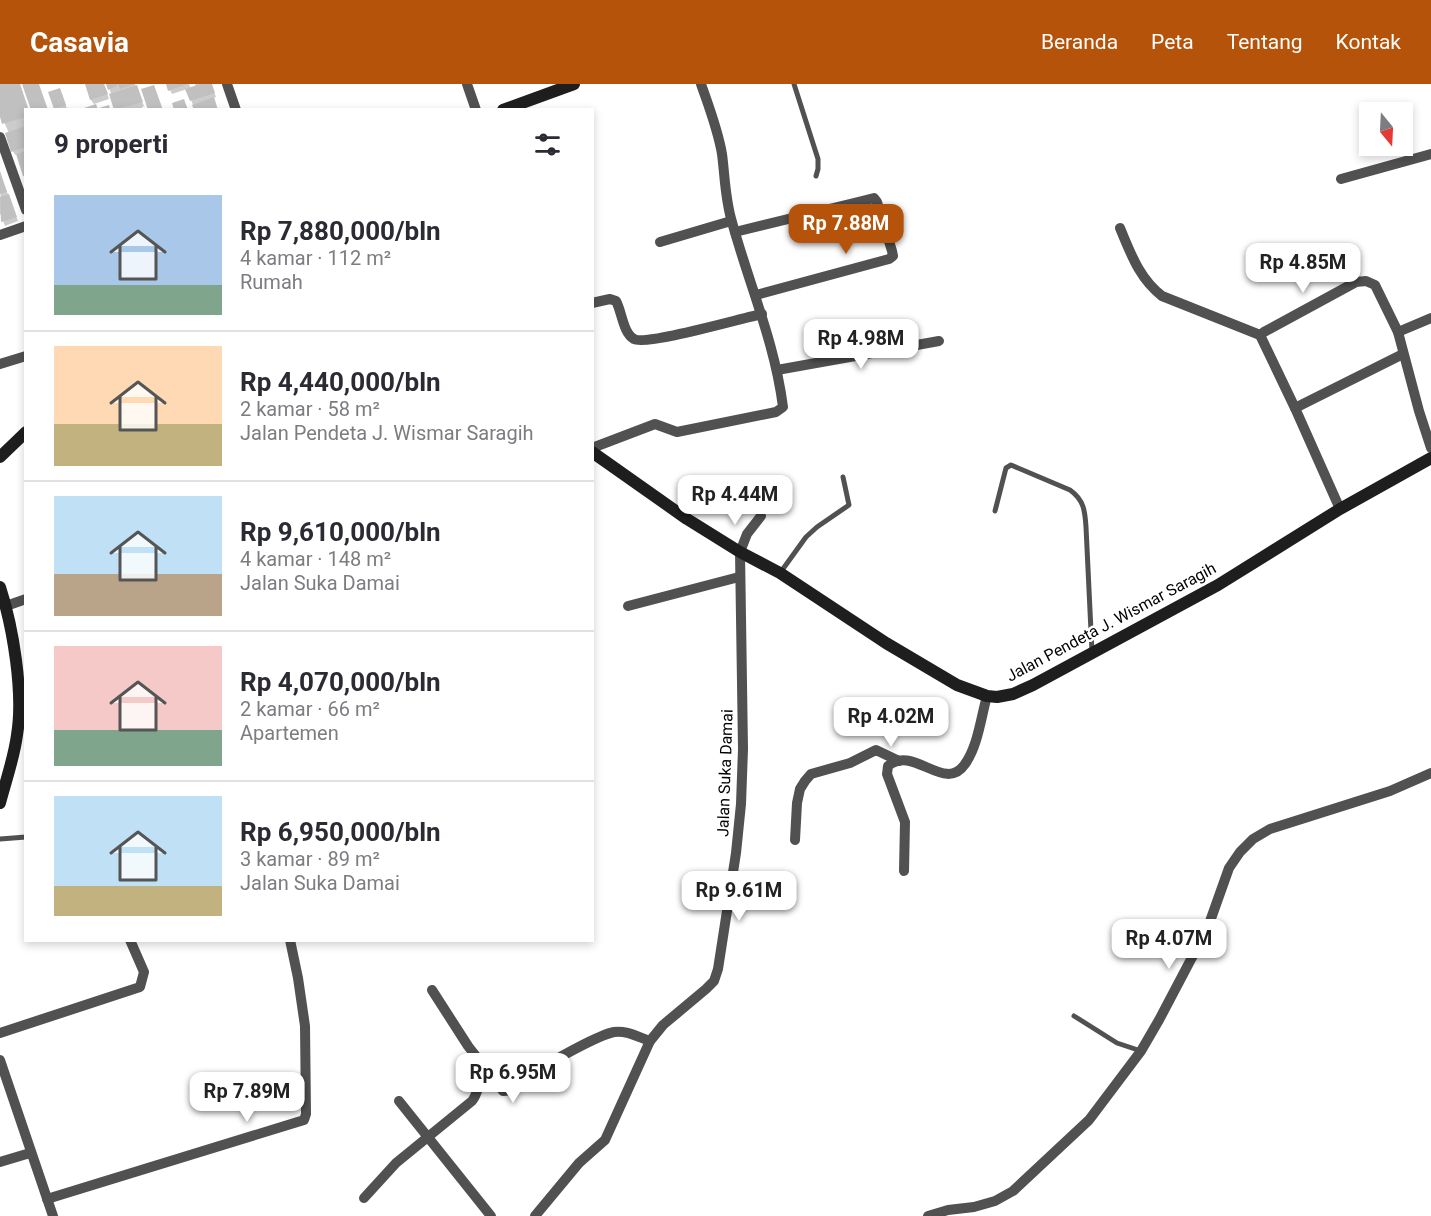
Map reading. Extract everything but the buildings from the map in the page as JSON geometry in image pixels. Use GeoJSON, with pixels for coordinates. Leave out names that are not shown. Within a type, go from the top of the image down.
{"type":"FeatureCollection","features":[{"type":"Feature","properties":{"kind":"street"},"geometry":{"type":"LineString","coordinates":[[227,84],[235,108]]}},
{"type":"Feature","properties":{"kind":"street"},"geometry":{"type":"LineString","coordinates":[[467,84],[475,108]]}},
{"type":"Feature","properties":{"kind":"street"},"geometry":{"type":"LineString","coordinates":[[508,108],[574,84]]}},
{"type":"Feature","properties":{"kind":"street"},"geometry":{"type":"LineString","coordinates":[[594,449],[655,424],[677,432],[780,410],[783,407],[777,370],[762,314],[733,226],[724,188],[722,154],[700,84]]}},
{"type":"Feature","properties":{"kind":"street"},"geometry":{"type":"LineString","coordinates":[[0,137],[21,186]]}},
{"type":"Feature","properties":{"kind":"street"},"geometry":{"type":"LineString","coordinates":[[1341,179],[1431,154]]}},
{"type":"Feature","properties":{"kind":"street"},"geometry":{"type":"LineString","coordinates":[[660,242],[874,198],[892,251],[889,259],[756,295]]}},
{"type":"Feature","properties":{"kind":"street"},"geometry":{"type":"LineString","coordinates":[[0,235],[24,227]]}},
{"type":"Feature","properties":{"kind":"street"},"geometry":{"type":"LineString","coordinates":[[1120,228],[1136,269],[1151,288],[1162,296],[1260,335],[1340,509]]}},
{"type":"Feature","properties":{"kind":"street"},"geometry":{"type":"LineString","coordinates":[[1260,335],[1356,282],[1366,281],[1375,285],[1398,332],[1431,448]]}},
{"type":"Feature","properties":{"kind":"street"},"geometry":{"type":"LineString","coordinates":[[594,303],[610,299],[616,301],[628,334],[638,341],[659,339],[762,314]]}},
{"type":"Feature","properties":{"kind":"street"},"geometry":{"type":"LineString","coordinates":[[1398,332],[1431,318]]}},
{"type":"Feature","properties":{"kind":"street"},"geometry":{"type":"LineString","coordinates":[[777,370],[939,340]]}},
{"type":"Feature","properties":{"kind":"street"},"geometry":{"type":"LineString","coordinates":[[1295,408],[1403,354]]}},
{"type":"Feature","properties":{"kind":"street"},"geometry":{"type":"LineString","coordinates":[[0,364],[24,357]]}},
{"type":"Feature","properties":{"kind":"street"},"geometry":{"type":"LineString","coordinates":[[0,457],[24,434]]}},
{"type":"Feature","properties":{"kind":"street","name":"Jalan Pendeta J. Wismar Saragih"},"geometry":{"type":"LineString","coordinates":[[594,451],[687,519],[740,552],[780,573],[886,643],[957,685],[997,698],[1013,694],[1218,585],[1340,509],[1431,458]]}},
{"type":"Feature","properties":{"kind":"street"},"geometry":{"type":"LineString","coordinates":[[740,552],[747,534],[761,516]]}},
{"type":"Feature","properties":{"kind":"street","name":"Jalan Suka Damai"},"geometry":{"type":"LineString","coordinates":[[535,1216],[579,1162],[605,1140],[650,1041],[663,1025],[714,981],[718,969],[736,853],[741,804],[743,749],[740,552]]}},
{"type":"Feature","properties":{"kind":"street"},"geometry":{"type":"LineString","coordinates":[[628,606],[739,577]]}},
{"type":"Feature","properties":{"kind":"street"},"geometry":{"type":"LineString","coordinates":[[0,587],[13,642],[17,676],[18,732],[0,803]]}},
{"type":"Feature","properties":{"kind":"street"},"geometry":{"type":"LineString","coordinates":[[6,606],[24,600]]}},
{"type":"Feature","properties":{"kind":"street"},"geometry":{"type":"LineString","coordinates":[[904,871],[905,822],[888,774],[888,766],[908,760],[944,774],[952,775],[958,772],[972,752],[987,696]]}},
{"type":"Feature","properties":{"kind":"street"},"geometry":{"type":"LineString","coordinates":[[795,840],[800,789],[811,774],[850,763],[876,750],[899,761]]}},
{"type":"Feature","properties":{"kind":"street"},"geometry":{"type":"LineString","coordinates":[[928,1216],[948,1210],[974,1207],[994,1201],[1013,1191],[1089,1120],[1141,1051],[1208,927],[1229,868],[1253,839],[1270,829],[1390,791],[1431,773]]}},
{"type":"Feature","properties":{"kind":"street"},"geometry":{"type":"LineString","coordinates":[[0,1033],[141,987],[144,972],[131,942]]}},
{"type":"Feature","properties":{"kind":"street"},"geometry":{"type":"LineString","coordinates":[[47,1199],[304,1120],[306,1114],[305,1026],[290,942]]}},
{"type":"Feature","properties":{"kind":"street"},"geometry":{"type":"LineString","coordinates":[[432,990],[449,1018],[503,1091],[520,1086],[545,1067],[613,1032],[629,1033],[650,1041]]}},
{"type":"Feature","properties":{"kind":"street"},"geometry":{"type":"LineString","coordinates":[[0,1060],[53,1216]]}},
{"type":"Feature","properties":{"kind":"street"},"geometry":{"type":"LineString","coordinates":[[364,1198],[386,1173],[472,1101],[478,1091],[479,1080],[488,1070]]}},
{"type":"Feature","properties":{"kind":"street"},"geometry":{"type":"LineString","coordinates":[[399,1101],[491,1216]]}},
{"type":"Feature","properties":{"kind":"street"},"geometry":{"type":"LineString","coordinates":[[0,1162],[30,1153]]}},
{"type":"Feature","properties":{"kind":"lane"},"geometry":{"type":"LineString","coordinates":[[794,84],[818,159],[816,176]]}},
{"type":"Feature","properties":{"kind":"lane"},"geometry":{"type":"LineString","coordinates":[[995,511],[1006,468],[1011,465],[1070,490],[1078,496],[1084,507],[1086,527],[1092,653]]}},
{"type":"Feature","properties":{"kind":"lane"},"geometry":{"type":"LineString","coordinates":[[780,573],[806,537],[849,505],[843,477]]}},
{"type":"Feature","properties":{"kind":"lane"},"geometry":{"type":"LineString","coordinates":[[0,839],[24,837]]}},
{"type":"Feature","properties":{"kind":"lane"},"geometry":{"type":"LineString","coordinates":[[1074,1016],[1117,1043],[1141,1051]]}}]}
